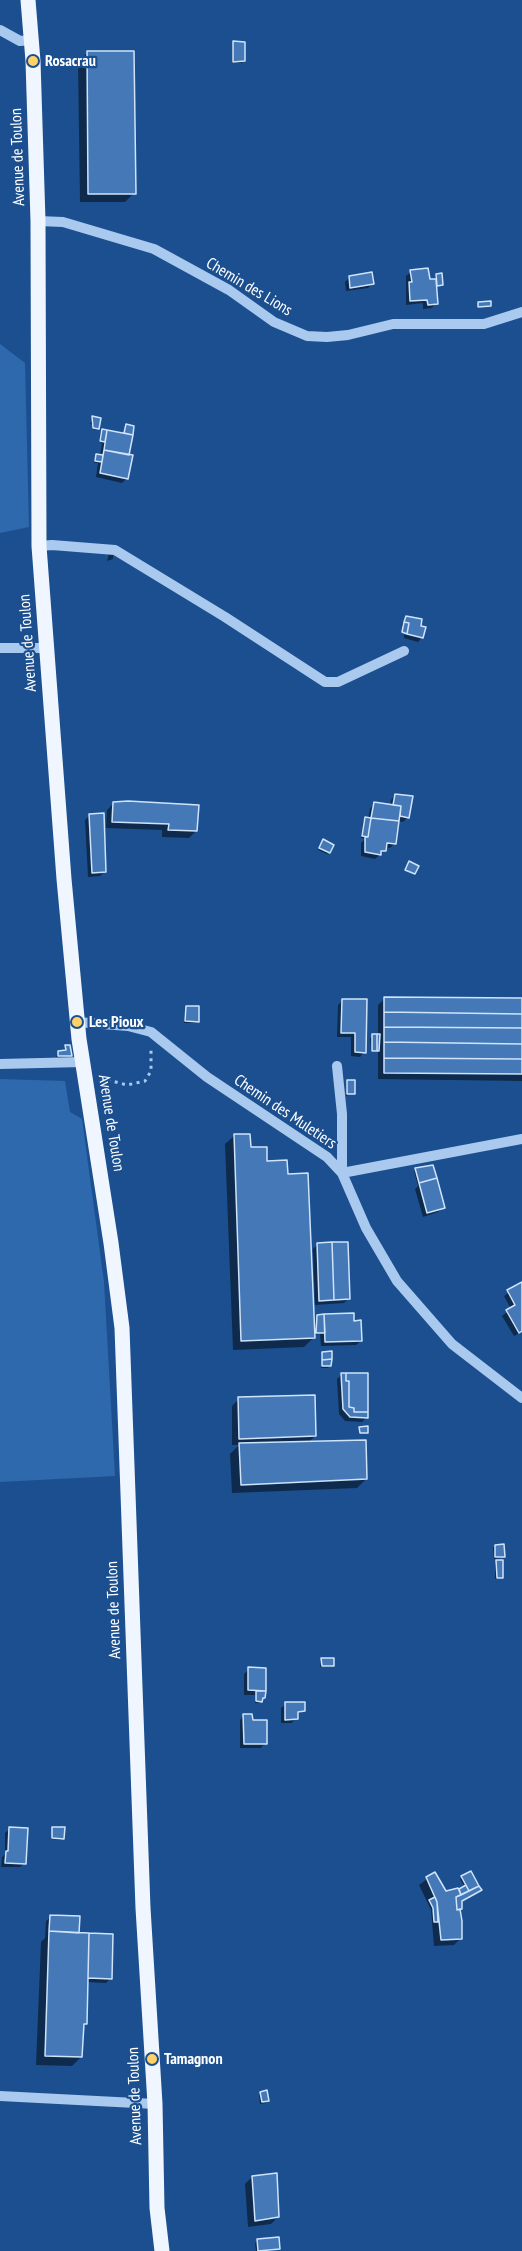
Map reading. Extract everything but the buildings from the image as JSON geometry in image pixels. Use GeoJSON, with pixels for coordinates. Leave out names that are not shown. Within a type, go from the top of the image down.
{"type":"FeatureCollection","features":[{"type":"Feature","properties":{"kind":"main road","name":"Avenue de Toulon"},"geometry":{"type":"LineString","coordinates":[[28,0],[32,40],[38,221],[39,546],[77,1022],[122,1328],[143,1908],[155,2104],[157,2208],[162,2251]]}},
{"type":"Feature","properties":{"kind":"street"},"geometry":{"type":"LineString","coordinates":[[0,30],[20,41],[32,40]]}},
{"type":"Feature","properties":{"kind":"street","name":"Chemin des Lions"},"geometry":{"type":"LineString","coordinates":[[38,221],[63,222],[154,249],[229,290],[274,322],[306,336],[348,335],[393,324],[484,324],[522,312]]}},
{"type":"Feature","properties":{"kind":"street"},"geometry":{"type":"LineString","coordinates":[[39,546],[52,544],[115,550],[225,617],[325,682],[338,682],[404,651]]}},
{"type":"Feature","properties":{"kind":"street"},"geometry":{"type":"LineString","coordinates":[[0,648],[47,648]]}},
{"type":"Feature","properties":{"kind":"street","name":"Chemin des Muletiers"},"geometry":{"type":"LineString","coordinates":[[77,1022],[128,1026],[151,1032],[207,1077],[327,1157],[342,1173],[366,1228],[397,1281],[452,1344],[522,1398]]}},
{"type":"Feature","properties":{"kind":"street"},"geometry":{"type":"LineString","coordinates":[[0,1064],[83,1062]]}},
{"type":"Feature","properties":{"kind":"street"},"geometry":{"type":"LineString","coordinates":[[337,1066],[342,1114],[342,1173],[522,1139]]}},
{"type":"Feature","properties":{"kind":"street"},"geometry":{"type":"LineString","coordinates":[[0,2096],[155,2104]]}},
{"type":"Feature","properties":{"kind":"path"},"geometry":{"type":"LineString","coordinates":[[86,1082],[108,1080],[127,1084],[145,1081],[151,1071],[151,1032]]}},
{"type":"Feature","properties":{"kind":"shaded area"},"geometry":{"type":"Polygon","coordinates":[[[0,344],[25,363],[29,527],[0,533],[0,344]]]}},
{"type":"Feature","properties":{"kind":"shaded area"},"geometry":{"type":"Polygon","coordinates":[[[0,1079],[65,1081],[70,1112],[82,1119],[104,1282],[115,1476],[0,1482],[0,1079]]]}},
{"type":"Feature","properties":{"kind":"place","name":"Rosacrau"},"geometry":{"type":"Point","coordinates":[33,61]}},
{"type":"Feature","properties":{"kind":"place","name":"Les Pioux"},"geometry":{"type":"Point","coordinates":[77,1022]}},
{"type":"Feature","properties":{"kind":"place","name":"Tamagnon"},"geometry":{"type":"Point","coordinates":[152,2059]}}]}
